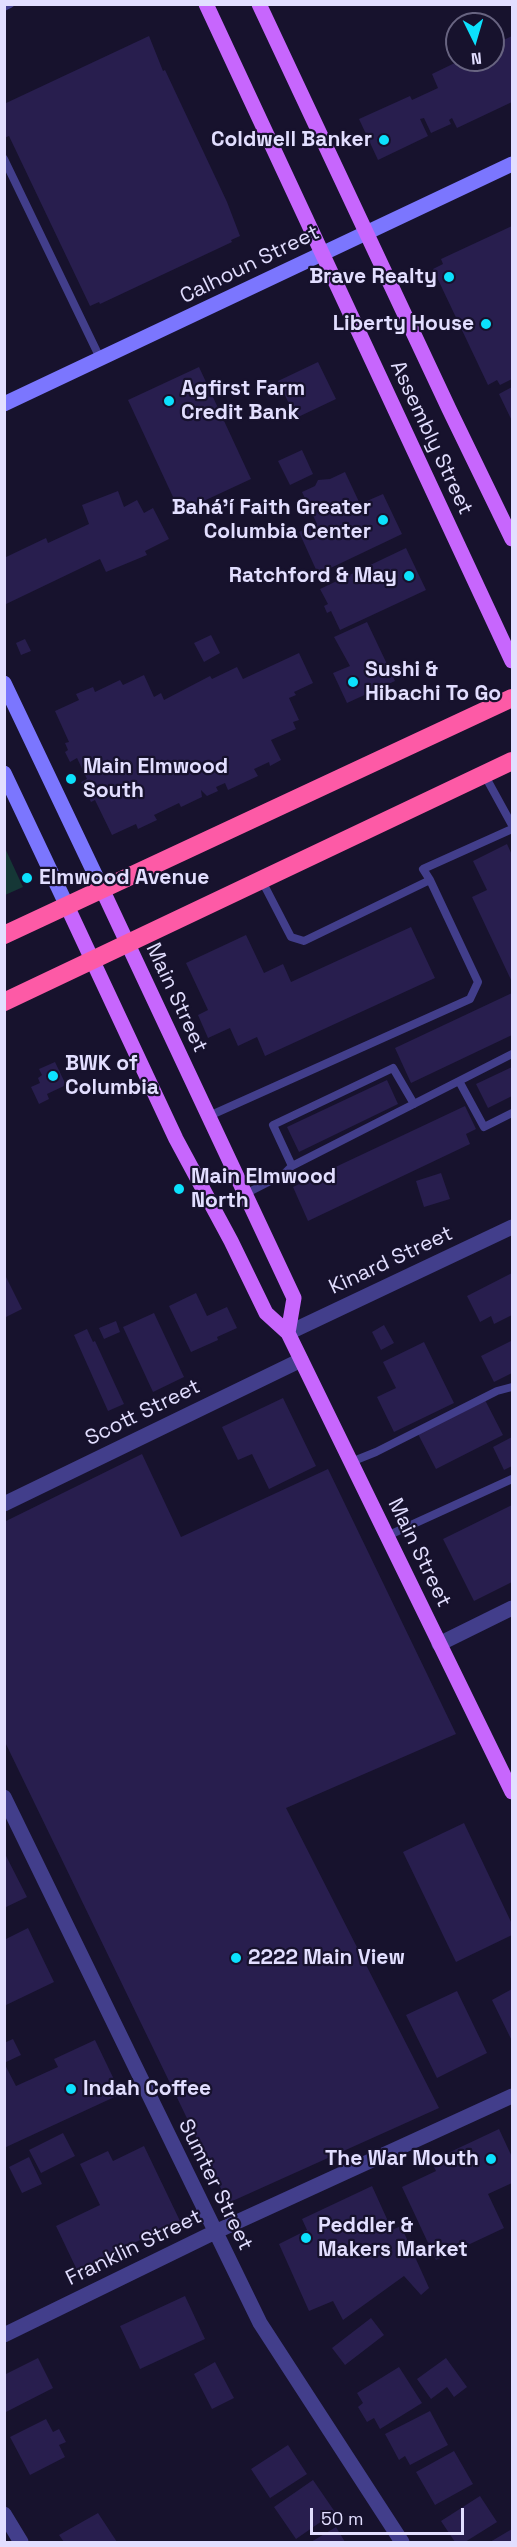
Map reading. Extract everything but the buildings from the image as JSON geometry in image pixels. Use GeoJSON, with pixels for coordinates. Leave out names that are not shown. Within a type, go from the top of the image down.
{"type":"FeatureCollection","features":[{"type":"Feature","properties":{"kind":"highway"},"geometry":{"type":"LineString","coordinates":[[4,935],[513,698]]}},
{"type":"Feature","properties":{"kind":"highway"},"geometry":{"type":"LineString","coordinates":[[4,1002],[513,761]]}},
{"type":"Feature","properties":{"kind":"main road","name":"Assembly Street"},"geometry":{"type":"LineString","coordinates":[[206,4],[324,253],[339,293],[513,661]]}},
{"type":"Feature","properties":{"kind":"main road","name":"Assembly Street"},"geometry":{"type":"LineString","coordinates":[[259,4],[513,539]]}},
{"type":"Feature","properties":{"kind":"main road","name":"Main Street"},"geometry":{"type":"LineString","coordinates":[[102,889],[294,1298],[288,1333]]}},
{"type":"Feature","properties":{"kind":"main road","name":"Main Street"},"geometry":{"type":"LineString","coordinates":[[67,906],[176,1139],[231,1241],[266,1313],[288,1333],[513,1792]]}},
{"type":"Feature","properties":{"kind":"street","name":"Calhoun Street"},"geometry":{"type":"LineString","coordinates":[[4,404],[513,164]]}},
{"type":"Feature","properties":{"kind":"street","name":"Main Street"},"geometry":{"type":"LineString","coordinates":[[4,683],[102,889]]}},
{"type":"Feature","properties":{"kind":"street","name":"Main Street"},"geometry":{"type":"LineString","coordinates":[[4,773],[67,906]]}},
{"type":"Feature","properties":{"kind":"street","name":"Kinard Street"},"geometry":{"type":"LineString","coordinates":[[288,1333],[513,1227]]}},
{"type":"Feature","properties":{"kind":"street","name":"Scott Street"},"geometry":{"type":"LineString","coordinates":[[4,1504],[301,1360]]}},
{"type":"Feature","properties":{"kind":"street"},"geometry":{"type":"LineString","coordinates":[[439,1644],[513,1608]]}},
{"type":"Feature","properties":{"kind":"street","name":"Sumter Street"},"geometry":{"type":"LineString","coordinates":[[4,1797],[260,2324],[402,2542]]}},
{"type":"Feature","properties":{"kind":"street","name":"Franklin Street"},"geometry":{"type":"LineString","coordinates":[[4,2335],[215,2232],[513,2096]]}},
{"type":"Feature","properties":{"kind":"street"},"geometry":{"type":"LineString","coordinates":[[4,2514],[21,2542]]}},
{"type":"Feature","properties":{"kind":"lane"},"geometry":{"type":"LineString","coordinates":[[4,7],[10,4]]}},
{"type":"Feature","properties":{"kind":"lane"},"geometry":{"type":"LineString","coordinates":[[4,159],[100,358]]}},
{"type":"Feature","properties":{"kind":"lane"},"geometry":{"type":"LineString","coordinates":[[209,1116],[470,999],[478,982],[423,869],[513,827],[484,774]]}},
{"type":"Feature","properties":{"kind":"lane"},"geometry":{"type":"LineString","coordinates":[[262,880],[291,937],[304,941],[430,880]]}},
{"type":"Feature","properties":{"kind":"lane"},"geometry":{"type":"LineString","coordinates":[[245,1194],[284,1174],[292,1166],[513,1054]]}},
{"type":"Feature","properties":{"kind":"lane"},"geometry":{"type":"LineString","coordinates":[[292,1166],[273,1125],[393,1068],[414,1104]]}},
{"type":"Feature","properties":{"kind":"lane"},"geometry":{"type":"LineString","coordinates":[[459,1081],[484,1127],[513,1113]]}},
{"type":"Feature","properties":{"kind":"lane"},"geometry":{"type":"LineString","coordinates":[[351,1462],[376,1452],[497,1391],[513,1388]]}},
{"type":"Feature","properties":{"kind":"lane"},"geometry":{"type":"LineString","coordinates":[[387,1536],[513,1479]]}},
{"type":"Feature","properties":{"kind":"green space"},"geometry":{"type":"Polygon","coordinates":[[[4,846],[23,887],[5,895],[4,895],[4,846]]]}},
{"type":"Feature","properties":{"kind":"place","name":"Coldwell Banker"},"geometry":{"type":"Point","coordinates":[384,140]}},
{"type":"Feature","properties":{"kind":"place","name":"Brave Realty"},"geometry":{"type":"Point","coordinates":[449,277]}},
{"type":"Feature","properties":{"kind":"place","name":"Liberty House"},"geometry":{"type":"Point","coordinates":[486,324]}},
{"type":"Feature","properties":{"kind":"place","name":"Agfirst Farm Credit Bank"},"geometry":{"type":"Point","coordinates":[169,401]}},
{"type":"Feature","properties":{"kind":"place","name":"Bahá’í Faith Greater Columbia Center"},"geometry":{"type":"Point","coordinates":[383,520]}},
{"type":"Feature","properties":{"kind":"place","name":"Ratchford & May"},"geometry":{"type":"Point","coordinates":[409,576]}},
{"type":"Feature","properties":{"kind":"place","name":"Sushi & Hibachi To Go"},"geometry":{"type":"Point","coordinates":[353,682]}},
{"type":"Feature","properties":{"kind":"place","name":"Main Elmwood South"},"geometry":{"type":"Point","coordinates":[71,779]}},
{"type":"Feature","properties":{"kind":"place","name":"Elmwood Avenue"},"geometry":{"type":"Point","coordinates":[27,878]}},
{"type":"Feature","properties":{"kind":"place","name":"BWK of Columbia"},"geometry":{"type":"Point","coordinates":[53,1076]}},
{"type":"Feature","properties":{"kind":"place","name":"Main Elmwood North"},"geometry":{"type":"Point","coordinates":[179,1189]}},
{"type":"Feature","properties":{"kind":"place","name":"2222 Main View"},"geometry":{"type":"Point","coordinates":[236,1958]}},
{"type":"Feature","properties":{"kind":"place","name":"Indah Coffee"},"geometry":{"type":"Point","coordinates":[71,2089]}},
{"type":"Feature","properties":{"kind":"place","name":"The War Mouth"},"geometry":{"type":"Point","coordinates":[491,2159]}},
{"type":"Feature","properties":{"kind":"place","name":"Peddler & Makers Market"},"geometry":{"type":"Point","coordinates":[306,2238]}}]}
